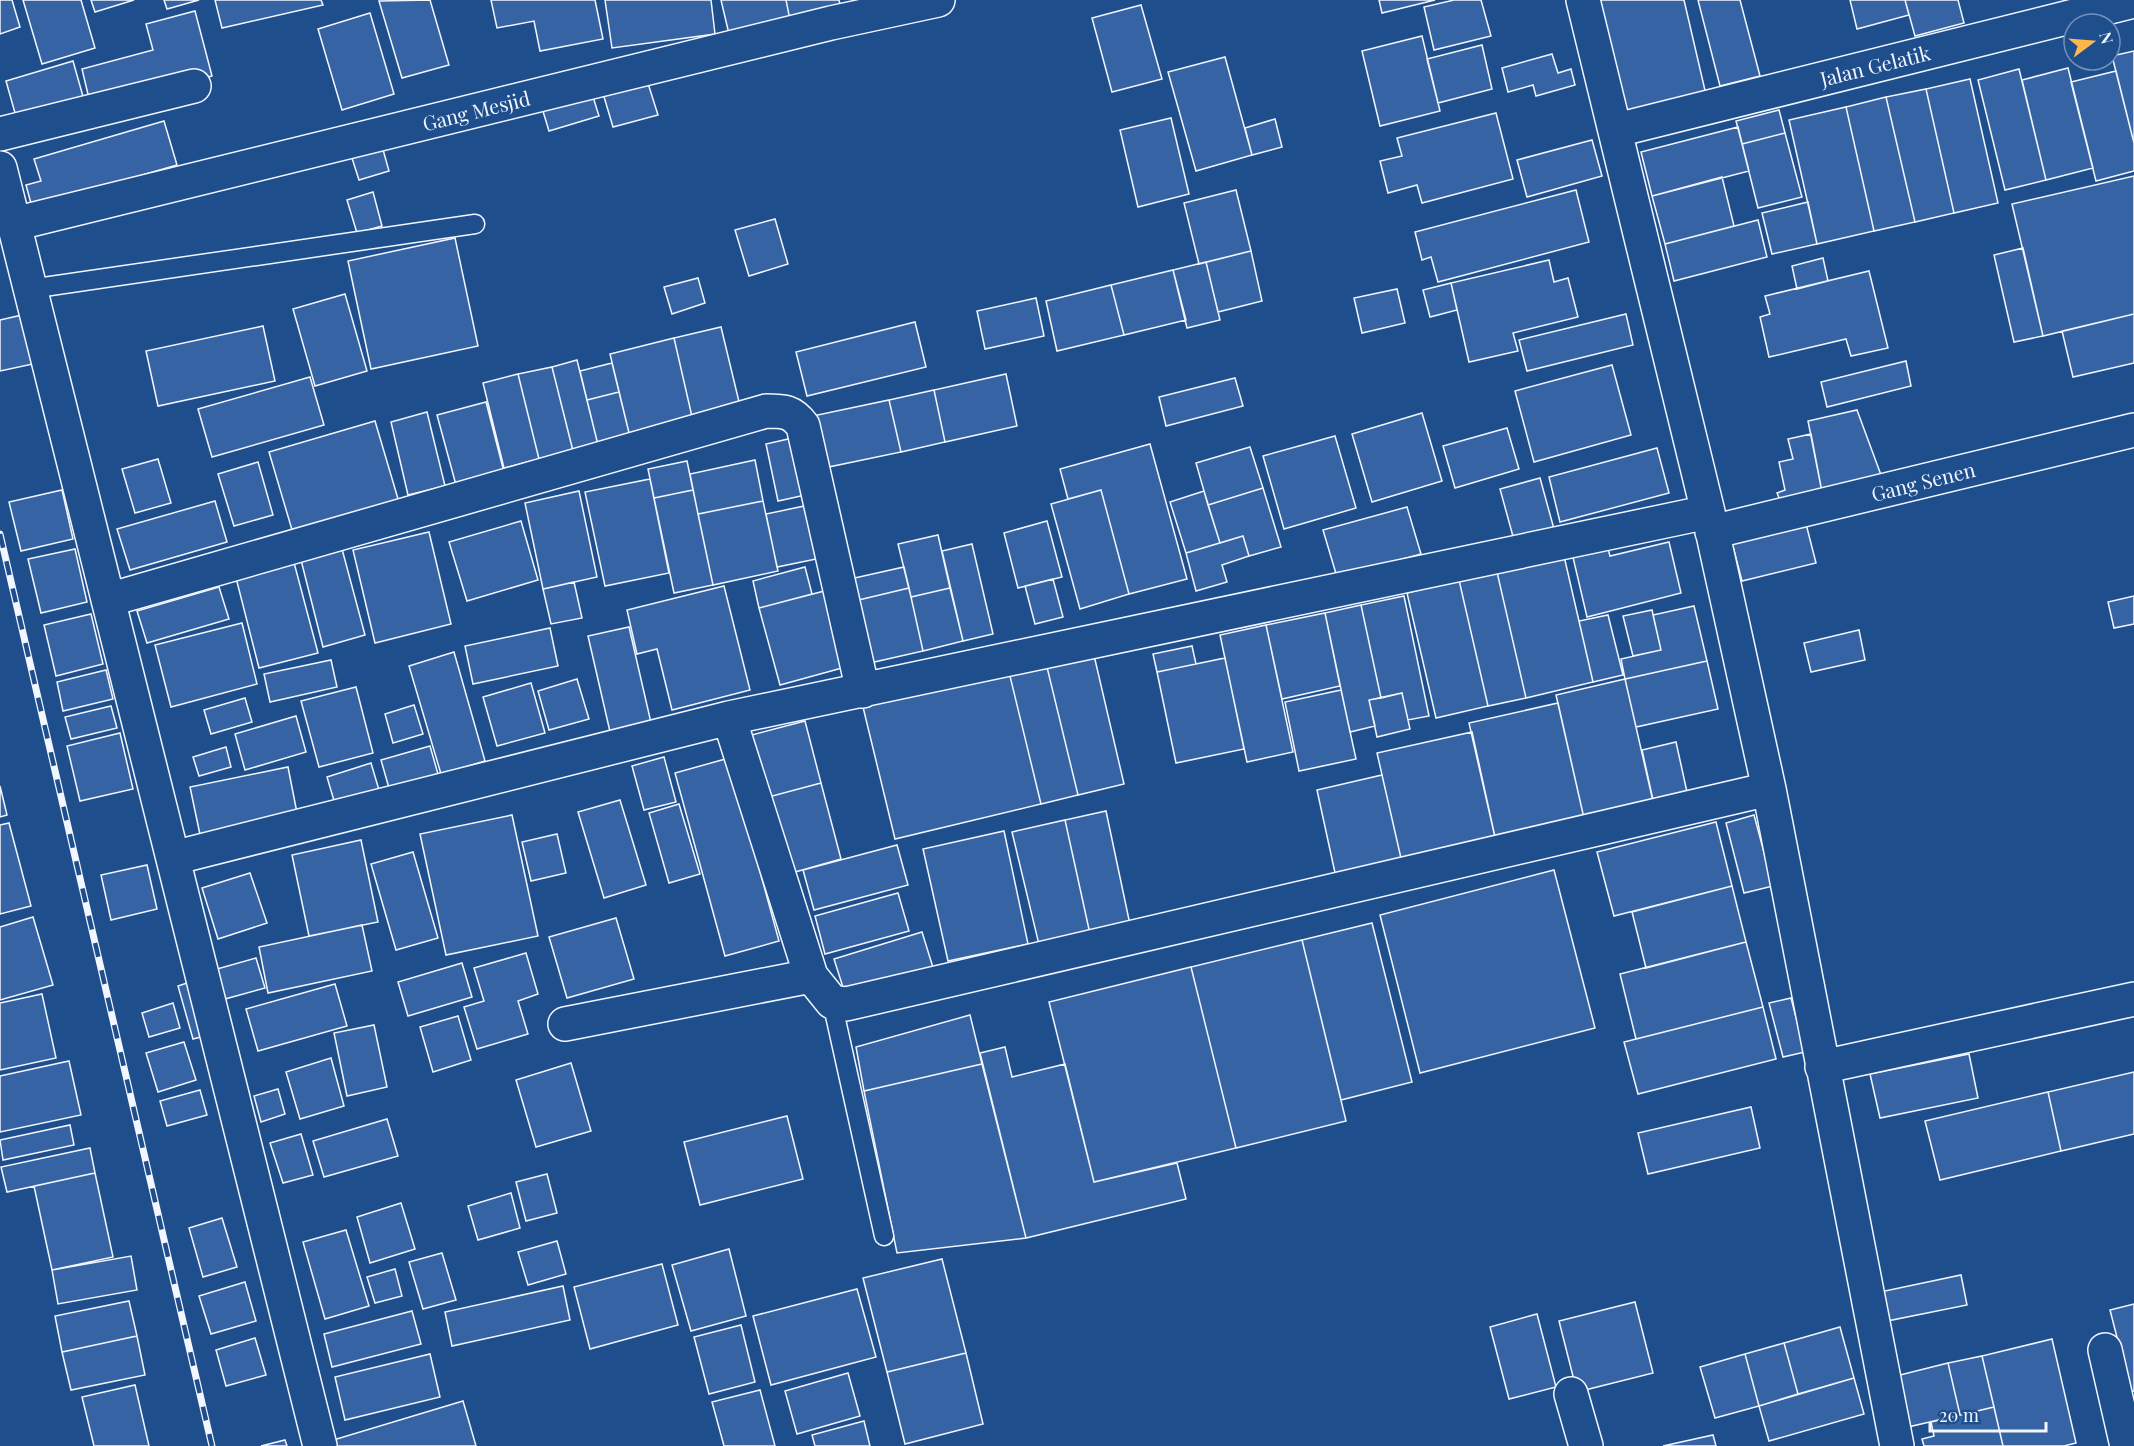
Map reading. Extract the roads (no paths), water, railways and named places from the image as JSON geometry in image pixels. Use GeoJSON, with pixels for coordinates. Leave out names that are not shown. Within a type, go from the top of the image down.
{"type":"FeatureCollection","features":[{"type":"Feature","properties":{"kind":"street","name":"Gang Mesjid"},"geometry":{"type":"LineString","coordinates":[[14,224],[831,23],[938,0]]}},
{"type":"Feature","properties":{"kind":"street"},"geometry":{"type":"LineString","coordinates":[[1583,0],[1617,130],[1710,522],[1769,789],[1897,1446]]}},
{"type":"Feature","properties":{"kind":"street","name":"Jalan Gelatik"},"geometry":{"type":"LineString","coordinates":[[1617,130],[2134,1]]}},
{"type":"Feature","properties":{"kind":"street"},"geometry":{"type":"LineString","coordinates":[[0,134],[194,86]]}},
{"type":"Feature","properties":{"kind":"street"},"geometry":{"type":"LineString","coordinates":[[0,168],[320,1446]]}},
{"type":"Feature","properties":{"kind":"street"},"geometry":{"type":"LineString","coordinates":[[108,600],[766,411],[786,411],[796,416],[803,426],[863,691]]}},
{"type":"Feature","properties":{"kind":"street","name":"Gang Senen"},"geometry":{"type":"LineString","coordinates":[[173,858],[729,718],[1710,522],[2134,430]]}},
{"type":"Feature","properties":{"kind":"street"},"geometry":{"type":"LineString","coordinates":[[729,718],[811,976],[832,1002],[859,1003],[1769,789]]}},
{"type":"Feature","properties":{"kind":"street"},"geometry":{"type":"LineString","coordinates":[[565,1024],[811,976]]}},
{"type":"Feature","properties":{"kind":"street"},"geometry":{"type":"LineString","coordinates":[[1822,1067],[2134,999]]}},
{"type":"Feature","properties":{"kind":"street"},"geometry":{"type":"LineString","coordinates":[[2105,1350],[2127,1446]]}},
{"type":"Feature","properties":{"kind":"street"},"geometry":{"type":"LineString","coordinates":[[1571,1394],[1586,1446]]}},
{"type":"Feature","properties":{"kind":"lane"},"geometry":{"type":"LineString","coordinates":[[30,289],[475,224]]}},
{"type":"Feature","properties":{"kind":"lane"},"geometry":{"type":"LineString","coordinates":[[832,1002],[884,1236]]}},
{"type":"Feature","properties":{"kind":"railway"},"geometry":{"type":"LineString","coordinates":[[0,534],[212,1446]]}}]}
